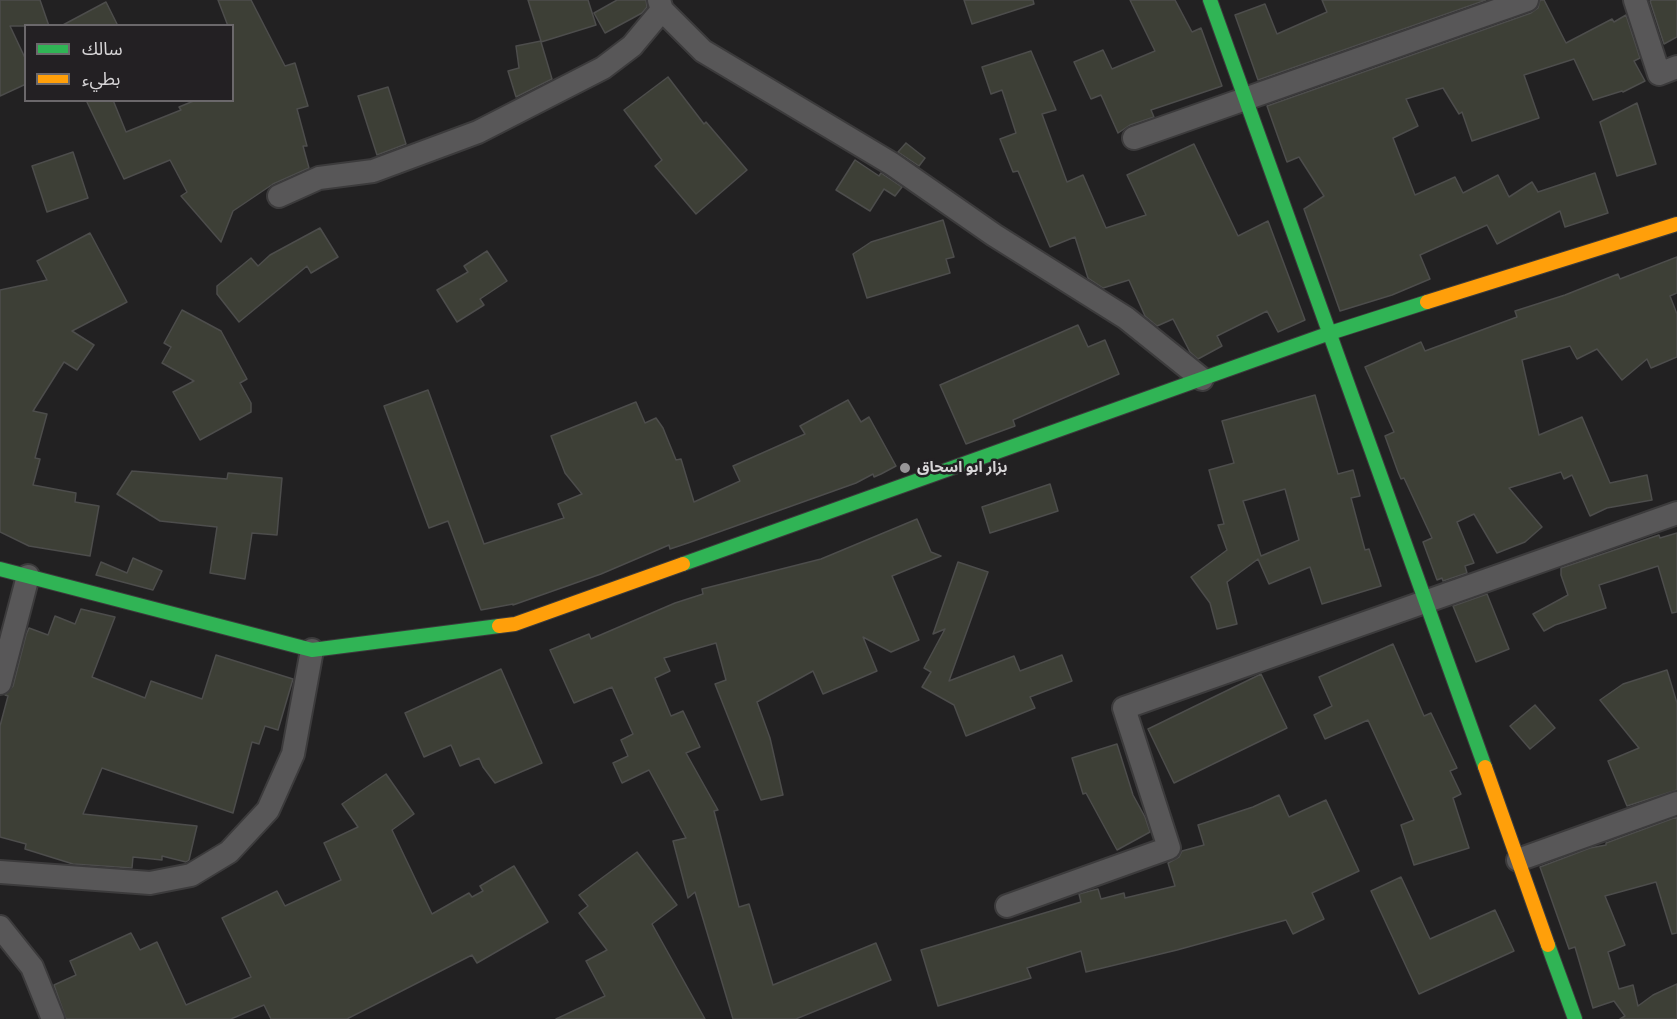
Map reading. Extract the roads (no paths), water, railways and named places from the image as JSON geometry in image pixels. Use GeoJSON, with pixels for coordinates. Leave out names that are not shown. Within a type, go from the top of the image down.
{"type":"FeatureCollection","features":[{"type":"Feature","properties":{"kind":"street"},"geometry":{"type":"LineString","coordinates":[[1210,0],[1575,1019]]}},
{"type":"Feature","properties":{"kind":"street"},"geometry":{"type":"LineString","coordinates":[[1134,138],[1527,0]]}},
{"type":"Feature","properties":{"kind":"street"},"geometry":{"type":"LineString","coordinates":[[1635,0],[1659,74],[1677,67]]}},
{"type":"Feature","properties":{"kind":"street"},"geometry":{"type":"LineString","coordinates":[[279,196],[319,178],[372,171],[478,132],[603,68],[632,46],[660,5],[703,51],[892,164],[994,235],[1126,318],[1202,379]]}},
{"type":"Feature","properties":{"kind":"street"},"geometry":{"type":"LineString","coordinates":[[0,569],[312,650],[515,624],[1330,333],[1677,224]]}},
{"type":"Feature","properties":{"kind":"street"},"geometry":{"type":"LineString","coordinates":[[1007,906],[1169,848],[1124,708],[1677,513]]}},
{"type":"Feature","properties":{"kind":"street"},"geometry":{"type":"LineString","coordinates":[[0,683],[28,576]]}},
{"type":"Feature","properties":{"kind":"street"},"geometry":{"type":"LineString","coordinates":[[0,872],[150,883],[191,875],[229,852],[268,810],[293,754],[312,650]]}},
{"type":"Feature","properties":{"kind":"street"},"geometry":{"type":"LineString","coordinates":[[1518,860],[1677,803]]}},
{"type":"Feature","properties":{"kind":"street"},"geometry":{"type":"LineString","coordinates":[[0,927],[32,966],[53,1019]]}},
{"type":"Feature","properties":{"kind":"place","name":"بزار ابو اسحاق"},"geometry":{"type":"Point","coordinates":[905,468]}}]}
